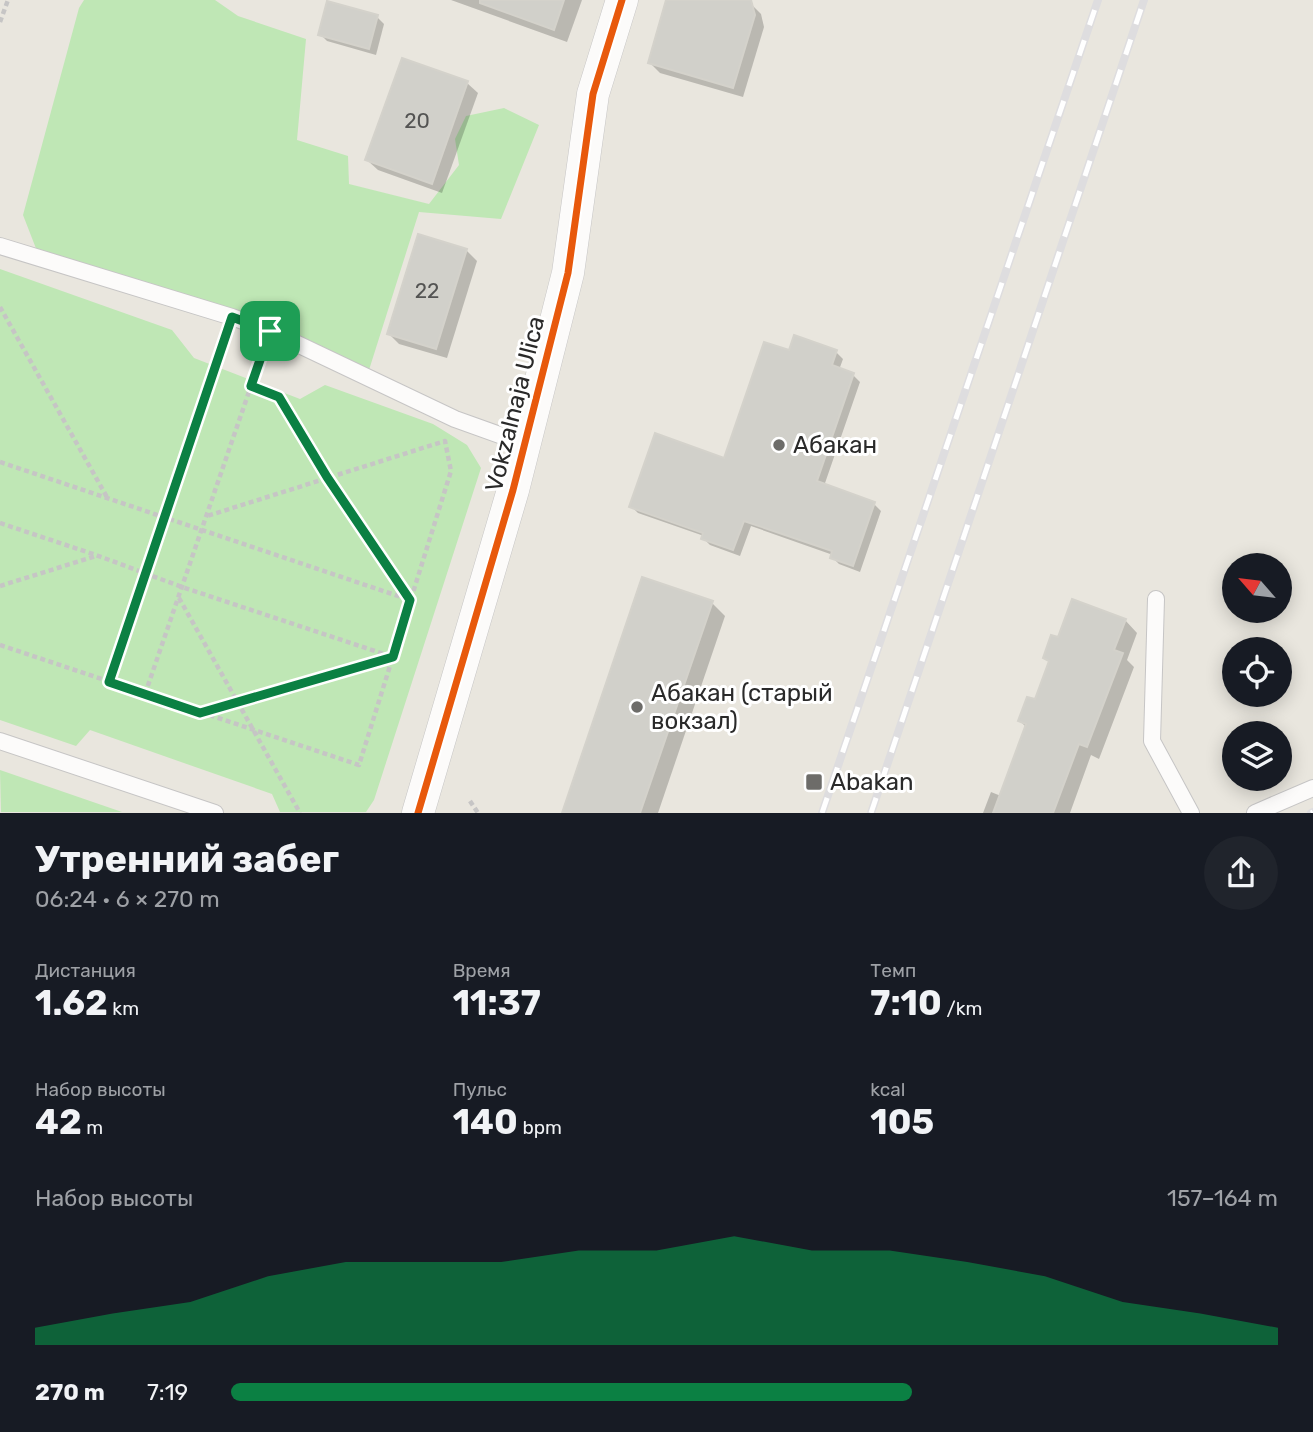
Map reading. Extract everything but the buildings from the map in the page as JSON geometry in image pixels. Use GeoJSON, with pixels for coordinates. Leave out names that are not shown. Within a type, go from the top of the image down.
{"type":"FeatureCollection","features":[{"type":"Feature","properties":{"kind":"street","name":"Vokzalnaja Ulica"},"geometry":{"type":"LineString","coordinates":[[418,813],[506,516],[568,273],[593,94],[622,0]]}},
{"type":"Feature","properties":{"kind":"lane"},"geometry":{"type":"LineString","coordinates":[[0,246],[270,331],[455,419],[525,444]]}},
{"type":"Feature","properties":{"kind":"lane"},"geometry":{"type":"LineString","coordinates":[[1156,598],[1152,741],[1191,813]]}},
{"type":"Feature","properties":{"kind":"lane"},"geometry":{"type":"LineString","coordinates":[[0,740],[215,813]]}},
{"type":"Feature","properties":{"kind":"lane"},"geometry":{"type":"LineString","coordinates":[[1255,813],[1313,788]]}},
{"type":"Feature","properties":{"kind":"path"},"geometry":{"type":"LineString","coordinates":[[0,22],[8,0]]}},
{"type":"Feature","properties":{"kind":"path"},"geometry":{"type":"LineString","coordinates":[[0,307],[108,499]]}},
{"type":"Feature","properties":{"kind":"path"},"geometry":{"type":"LineString","coordinates":[[109,682],[232,317]]}},
{"type":"Feature","properties":{"kind":"path"},"geometry":{"type":"LineString","coordinates":[[145,694],[270,331]]}},
{"type":"Feature","properties":{"kind":"path"},"geometry":{"type":"LineString","coordinates":[[251,386],[279,397],[327,477],[410,600]]}},
{"type":"Feature","properties":{"kind":"path"},"geometry":{"type":"LineString","coordinates":[[0,645],[359,765],[451,471],[445,441],[207,516]]}},
{"type":"Feature","properties":{"kind":"path"},"geometry":{"type":"LineString","coordinates":[[0,462],[410,600]]}},
{"type":"Feature","properties":{"kind":"path"},"geometry":{"type":"LineString","coordinates":[[0,523],[146,575],[393,657]]}},
{"type":"Feature","properties":{"kind":"path"},"geometry":{"type":"LineString","coordinates":[[0,586],[96,555]]}},
{"type":"Feature","properties":{"kind":"path"},"geometry":{"type":"LineString","coordinates":[[179,597],[300,813]]}},
{"type":"Feature","properties":{"kind":"path"},"geometry":{"type":"LineString","coordinates":[[200,713],[393,657]]}},
{"type":"Feature","properties":{"kind":"path"},"geometry":{"type":"LineString","coordinates":[[470,801],[478,813]]}},
{"type":"Feature","properties":{"kind":"green space"},"geometry":{"type":"Polygon","coordinates":[[[84,0],[215,0],[238,16],[306,39],[297,140],[348,156],[349,184],[429,204],[459,165],[455,139],[466,116],[504,108],[539,125],[501,219],[419,212],[369,370],[37,251],[23,215],[79,8],[84,0]]]}},
{"type":"Feature","properties":{"kind":"green space"},"geometry":{"type":"Polygon","coordinates":[[[0,269],[172,330],[194,358],[300,399],[325,385],[433,424],[467,445],[481,468],[374,800],[366,812],[280,812],[272,794],[90,730],[76,746],[0,720],[0,269]]]}},
{"type":"Feature","properties":{"kind":"green space"},"geometry":{"type":"Polygon","coordinates":[[[0,770],[122,812],[1,812],[0,770]]]}},
{"type":"Feature","properties":{"kind":"railway"},"geometry":{"type":"LineString","coordinates":[[822,813],[1098,0]]}},
{"type":"Feature","properties":{"kind":"railway"},"geometry":{"type":"LineString","coordinates":[[871,813],[1144,0]]}},
{"type":"Feature","properties":{"kind":"cycle path"},"geometry":{"type":"LineString","coordinates":[[418,813],[513,490],[568,273],[593,94],[622,0]]}},
{"type":"Feature","properties":{"kind":"place","name":"Абакан"},"geometry":{"type":"Point","coordinates":[779,445]}},
{"type":"Feature","properties":{"kind":"place","name":"Абакан (старый вокзал)"},"geometry":{"type":"Point","coordinates":[637,707]}},
{"type":"Feature","properties":{"kind":"place","name":"Abakan"},"geometry":{"type":"Point","coordinates":[814,782]}},
{"type":"Feature","properties":{"kind":"route"},"geometry":{"type":"LineString","coordinates":[[232,317],[270,331],[251,386],[279,397],[327,477],[410,600],[393,657],[200,713],[109,682],[232,317]]}}]}
